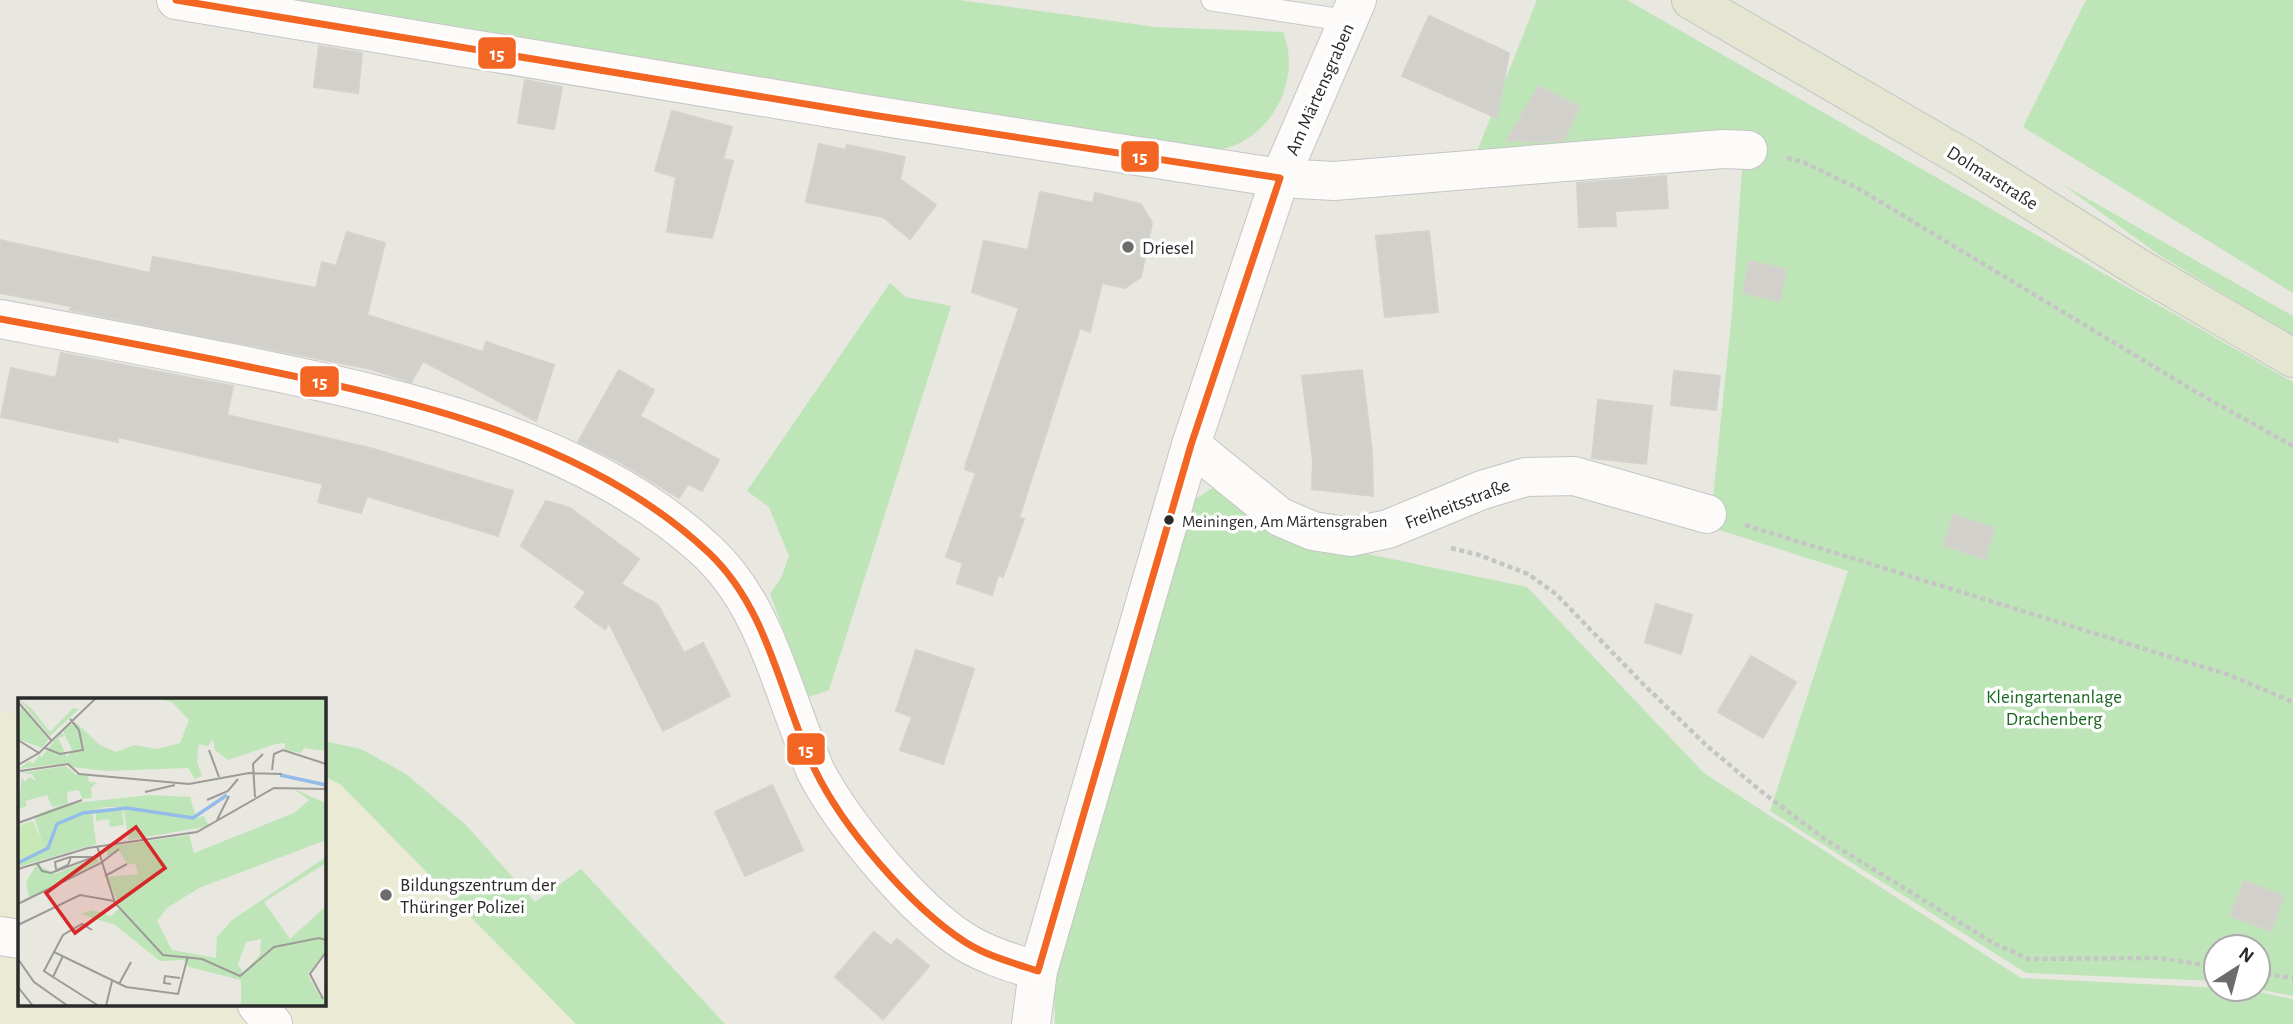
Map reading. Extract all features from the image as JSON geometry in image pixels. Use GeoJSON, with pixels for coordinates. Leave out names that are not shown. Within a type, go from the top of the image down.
{"type":"FeatureCollection","features":[{"type":"Feature","properties":{"kind":"main road","name":"Dolmarstraße"},"geometry":{"type":"LineString","coordinates":[[1691,0],[1969,161],[2137,267],[2293,358]]}},
{"type":"Feature","properties":{"kind":"street"},"geometry":{"type":"LineString","coordinates":[[176,0],[872,115],[1280,177],[1334,181],[1723,149],[1748,150]]}},
{"type":"Feature","properties":{"kind":"street","name":"Am Märtensgraben"},"geometry":{"type":"LineString","coordinates":[[1280,177],[1353,10]]}},
{"type":"Feature","properties":{"kind":"street"},"geometry":{"type":"LineString","coordinates":[[1031,1024],[1038,971],[1191,444],[1280,177]]}},
{"type":"Feature","properties":{"kind":"street"},"geometry":{"type":"LineString","coordinates":[[0,319],[315,380],[436,411],[550,453],[596,474],[636,498],[676,524],[712,556],[736,586],[758,620],[815,769],[846,819],[880,863],[934,918],[963,940],[991,956],[1038,971]]}},
{"type":"Feature","properties":{"kind":"street","name":"Freiheitsstraße"},"geometry":{"type":"LineString","coordinates":[[1191,444],[1280,517],[1313,531],[1351,537],[1388,529],[1482,490],[1526,477],[1574,476],[1707,514]]}},
{"type":"Feature","properties":{"kind":"street"},"geometry":{"type":"LineString","coordinates":[[0,936],[18,939]]}},
{"type":"Feature","properties":{"kind":"street"},"geometry":{"type":"LineString","coordinates":[[258,1006],[273,1024]]}},
{"type":"Feature","properties":{"kind":"lane"},"geometry":{"type":"LineString","coordinates":[[1212,0],[1353,10]]}},
{"type":"Feature","properties":{"kind":"path"},"geometry":{"type":"LineString","coordinates":[[1748,150],[1803,162],[1859,189],[2196,392],[2293,446]]}},
{"type":"Feature","properties":{"kind":"path"},"geometry":{"type":"LineString","coordinates":[[1707,514],[2229,675],[2293,702]]}},
{"type":"Feature","properties":{"kind":"path"},"geometry":{"type":"LineString","coordinates":[[1388,529],[1479,555],[1528,575],[1556,594],[1689,729],[1762,792],[1826,840],[1995,944],[2029,959],[2160,958],[2202,965]]}},
{"type":"Feature","properties":{"kind":"path"},"geometry":{"type":"LineString","coordinates":[[2272,975],[2293,978]]}},
{"type":"Feature","properties":{"kind":"shaded area","name":"Bildungszentrum der Thüringer Polizei"},"geometry":{"type":"Polygon","coordinates":[[[0,711],[18,714],[18,1006],[326,1006],[326,777],[341,785],[576,1024],[0,1024],[0,711]]]}},
{"type":"Feature","properties":{"kind":"green space"},"geometry":{"type":"Polygon","coordinates":[[[268,0],[959,0],[1156,27],[1283,32],[1289,68],[1286,87],[1279,104],[1256,132],[1223,149],[1189,151],[763,77],[268,0]]]}},
{"type":"Feature","properties":{"kind":"green space","name":"Kleingartenanlage Drachenberg"},"geometry":{"type":"Polygon","coordinates":[[[1537,0],[1627,0],[2293,382],[2293,996],[2272,992],[2272,933],[2202,933],[2202,980],[2026,973],[1770,811],[1848,571],[1710,527],[1732,312],[1744,142],[1474,159],[1537,0]]]}},
{"type":"Feature","properties":{"kind":"green space"},"geometry":{"type":"Polygon","coordinates":[[[2086,0],[2293,0],[2293,293],[2023,127],[2086,0]]]}},
{"type":"Feature","properties":{"kind":"green space"},"geometry":{"type":"Polygon","coordinates":[[[2062,184],[2293,316],[2293,336],[2159,255],[2062,184]]]}},
{"type":"Feature","properties":{"kind":"green space"},"geometry":{"type":"Polygon","coordinates":[[[890,283],[906,297],[951,306],[829,690],[809,697],[770,594],[781,578],[789,556],[769,507],[747,491],[890,283]]]}},
{"type":"Feature","properties":{"kind":"green space"},"geometry":{"type":"Polygon","coordinates":[[[1214,487],[1290,538],[1527,587],[1704,773],[2021,978],[2202,987],[2202,1003],[2272,1003],[2272,995],[2293,999],[2293,1024],[1055,1024],[1054,984],[1188,504],[1214,487]]]}},
{"type":"Feature","properties":{"kind":"green space"},"geometry":{"type":"Polygon","coordinates":[[[326,741],[361,749],[406,774],[466,825],[535,902],[581,869],[725,1024],[576,1024],[341,785],[326,777],[326,741]]]}},
{"type":"Feature","properties":{"kind":"building"},"geometry":{"type":"Polygon","coordinates":[[[1429,16],[1509,53],[1497,118],[1402,76],[1429,16]]]}},
{"type":"Feature","properties":{"kind":"building"},"geometry":{"type":"Polygon","coordinates":[[[319,46],[362,53],[358,93],[314,87],[319,46]]]}},
{"type":"Feature","properties":{"kind":"building"},"geometry":{"type":"Polygon","coordinates":[[[525,80],[562,87],[554,129],[518,123],[525,80]]]}},
{"type":"Feature","properties":{"kind":"building"},"geometry":{"type":"Polygon","coordinates":[[[1539,86],[1579,107],[1564,140],[1507,140],[1539,86]]]}},
{"type":"Feature","properties":{"kind":"building"},"geometry":{"type":"Polygon","coordinates":[[[672,111],[732,127],[723,159],[733,161],[712,238],[667,232],[676,177],[655,171],[672,111]]]}},
{"type":"Feature","properties":{"kind":"building"},"geometry":{"type":"Polygon","coordinates":[[[819,144],[846,150],[847,145],[905,157],[900,179],[936,205],[910,239],[883,217],[806,202],[819,144]]]}},
{"type":"Feature","properties":{"kind":"building"},"geometry":{"type":"Polygon","coordinates":[[[1666,176],[1668,208],[1615,211],[1616,226],[1579,227],[1577,183],[1666,176]]]}},
{"type":"Feature","properties":{"kind":"building"},"geometry":{"type":"Polygon","coordinates":[[[1040,192],[1093,203],[1095,193],[1141,204],[1152,223],[1141,277],[1125,288],[1102,283],[1090,332],[1080,328],[1019,518],[1024,519],[1003,577],[998,575],[992,595],[957,583],[963,563],[946,557],[976,473],[965,469],[966,464],[1019,308],[972,292],[984,241],[1028,250],[1040,192]]]}},
{"type":"Feature","properties":{"kind":"building"},"geometry":{"type":"Polygon","coordinates":[[[1429,231],[1438,312],[1385,317],[1376,236],[1429,231]]]}},
{"type":"Feature","properties":{"kind":"building"},"geometry":{"type":"Polygon","coordinates":[[[347,232],[385,243],[367,315],[483,352],[486,342],[554,365],[536,421],[423,361],[411,382],[371,369],[70,310],[71,306],[0,293],[0,240],[150,273],[153,257],[316,288],[322,262],[336,266],[347,232]]]}},
{"type":"Feature","properties":{"kind":"building"},"geometry":{"type":"Polygon","coordinates":[[[1749,261],[1786,269],[1780,301],[1743,293],[1749,261]]]}},
{"type":"Feature","properties":{"kind":"building"},"geometry":{"type":"Polygon","coordinates":[[[61,353],[233,386],[227,415],[370,448],[513,491],[498,536],[367,496],[361,513],[318,502],[323,484],[118,437],[118,442],[1,417],[11,368],[56,378],[61,353]]]}},
{"type":"Feature","properties":{"kind":"building"},"geometry":{"type":"Polygon","coordinates":[[[619,370],[654,390],[640,416],[719,460],[702,491],[688,484],[679,498],[616,460],[578,442],[619,370]]]}},
{"type":"Feature","properties":{"kind":"building"},"geometry":{"type":"Polygon","coordinates":[[[1362,370],[1372,452],[1373,496],[1312,489],[1313,461],[1302,376],[1362,370]]]}},
{"type":"Feature","properties":{"kind":"building"},"geometry":{"type":"Polygon","coordinates":[[[1674,371],[1720,376],[1716,410],[1671,405],[1674,371]]]}},
{"type":"Feature","properties":{"kind":"building"},"geometry":{"type":"Polygon","coordinates":[[[1598,400],[1652,406],[1646,464],[1592,458],[1598,400]]]}},
{"type":"Feature","properties":{"kind":"building"},"geometry":{"type":"Polygon","coordinates":[[[546,501],[570,508],[639,559],[621,584],[658,605],[684,653],[703,643],[730,696],[663,731],[609,623],[605,629],[575,607],[586,592],[521,546],[546,501]]]}},
{"type":"Feature","properties":{"kind":"building"},"geometry":{"type":"Polygon","coordinates":[[[1953,515],[1994,528],[1985,559],[1944,545],[1953,515]]]}},
{"type":"Feature","properties":{"kind":"building"},"geometry":{"type":"Polygon","coordinates":[[[1656,604],[1692,615],[1681,654],[1645,642],[1656,604]]]}},
{"type":"Feature","properties":{"kind":"building"},"geometry":{"type":"Polygon","coordinates":[[[916,650],[974,669],[943,764],[900,750],[912,717],[896,711],[916,650]]]}},
{"type":"Feature","properties":{"kind":"building"},"geometry":{"type":"Polygon","coordinates":[[[1751,656],[1796,682],[1763,738],[1718,712],[1751,656]]]}},
{"type":"Feature","properties":{"kind":"building"},"geometry":{"type":"Polygon","coordinates":[[[772,785],[803,850],[745,876],[715,812],[772,785]]]}},
{"type":"Feature","properties":{"kind":"building"},"geometry":{"type":"Polygon","coordinates":[[[2244,881],[2284,896],[2271,931],[2231,916],[2244,881]]]}},
{"type":"Feature","properties":{"kind":"building"},"geometry":{"type":"Polygon","coordinates":[[[874,932],[891,946],[897,939],[929,966],[883,1019],[835,977],[874,932]]]}},
{"type":"Feature","properties":{"kind":"transit line","name":"15"},"geometry":{"type":"LineString","coordinates":[[0,319],[306,379],[430,409],[491,428],[551,452],[608,480],[661,513],[709,553],[730,576],[746,601],[772,656],[815,770],[827,793],[880,865],[923,909],[965,942],[991,955],[1038,971],[1191,445],[1280,178],[872,115],[176,0]]}},
{"type":"Feature","properties":{"kind":"place","name":"Driesel"},"geometry":{"type":"Point","coordinates":[1128,247]}},
{"type":"Feature","properties":{"kind":"place","name":"Meiningen, Am Märtensgraben"},"geometry":{"type":"Point","coordinates":[1169,520]}},
{"type":"Feature","properties":{"kind":"place","name":"Bildungszentrum der Thüringer Polizei"},"geometry":{"type":"Point","coordinates":[386,895]}}]}
